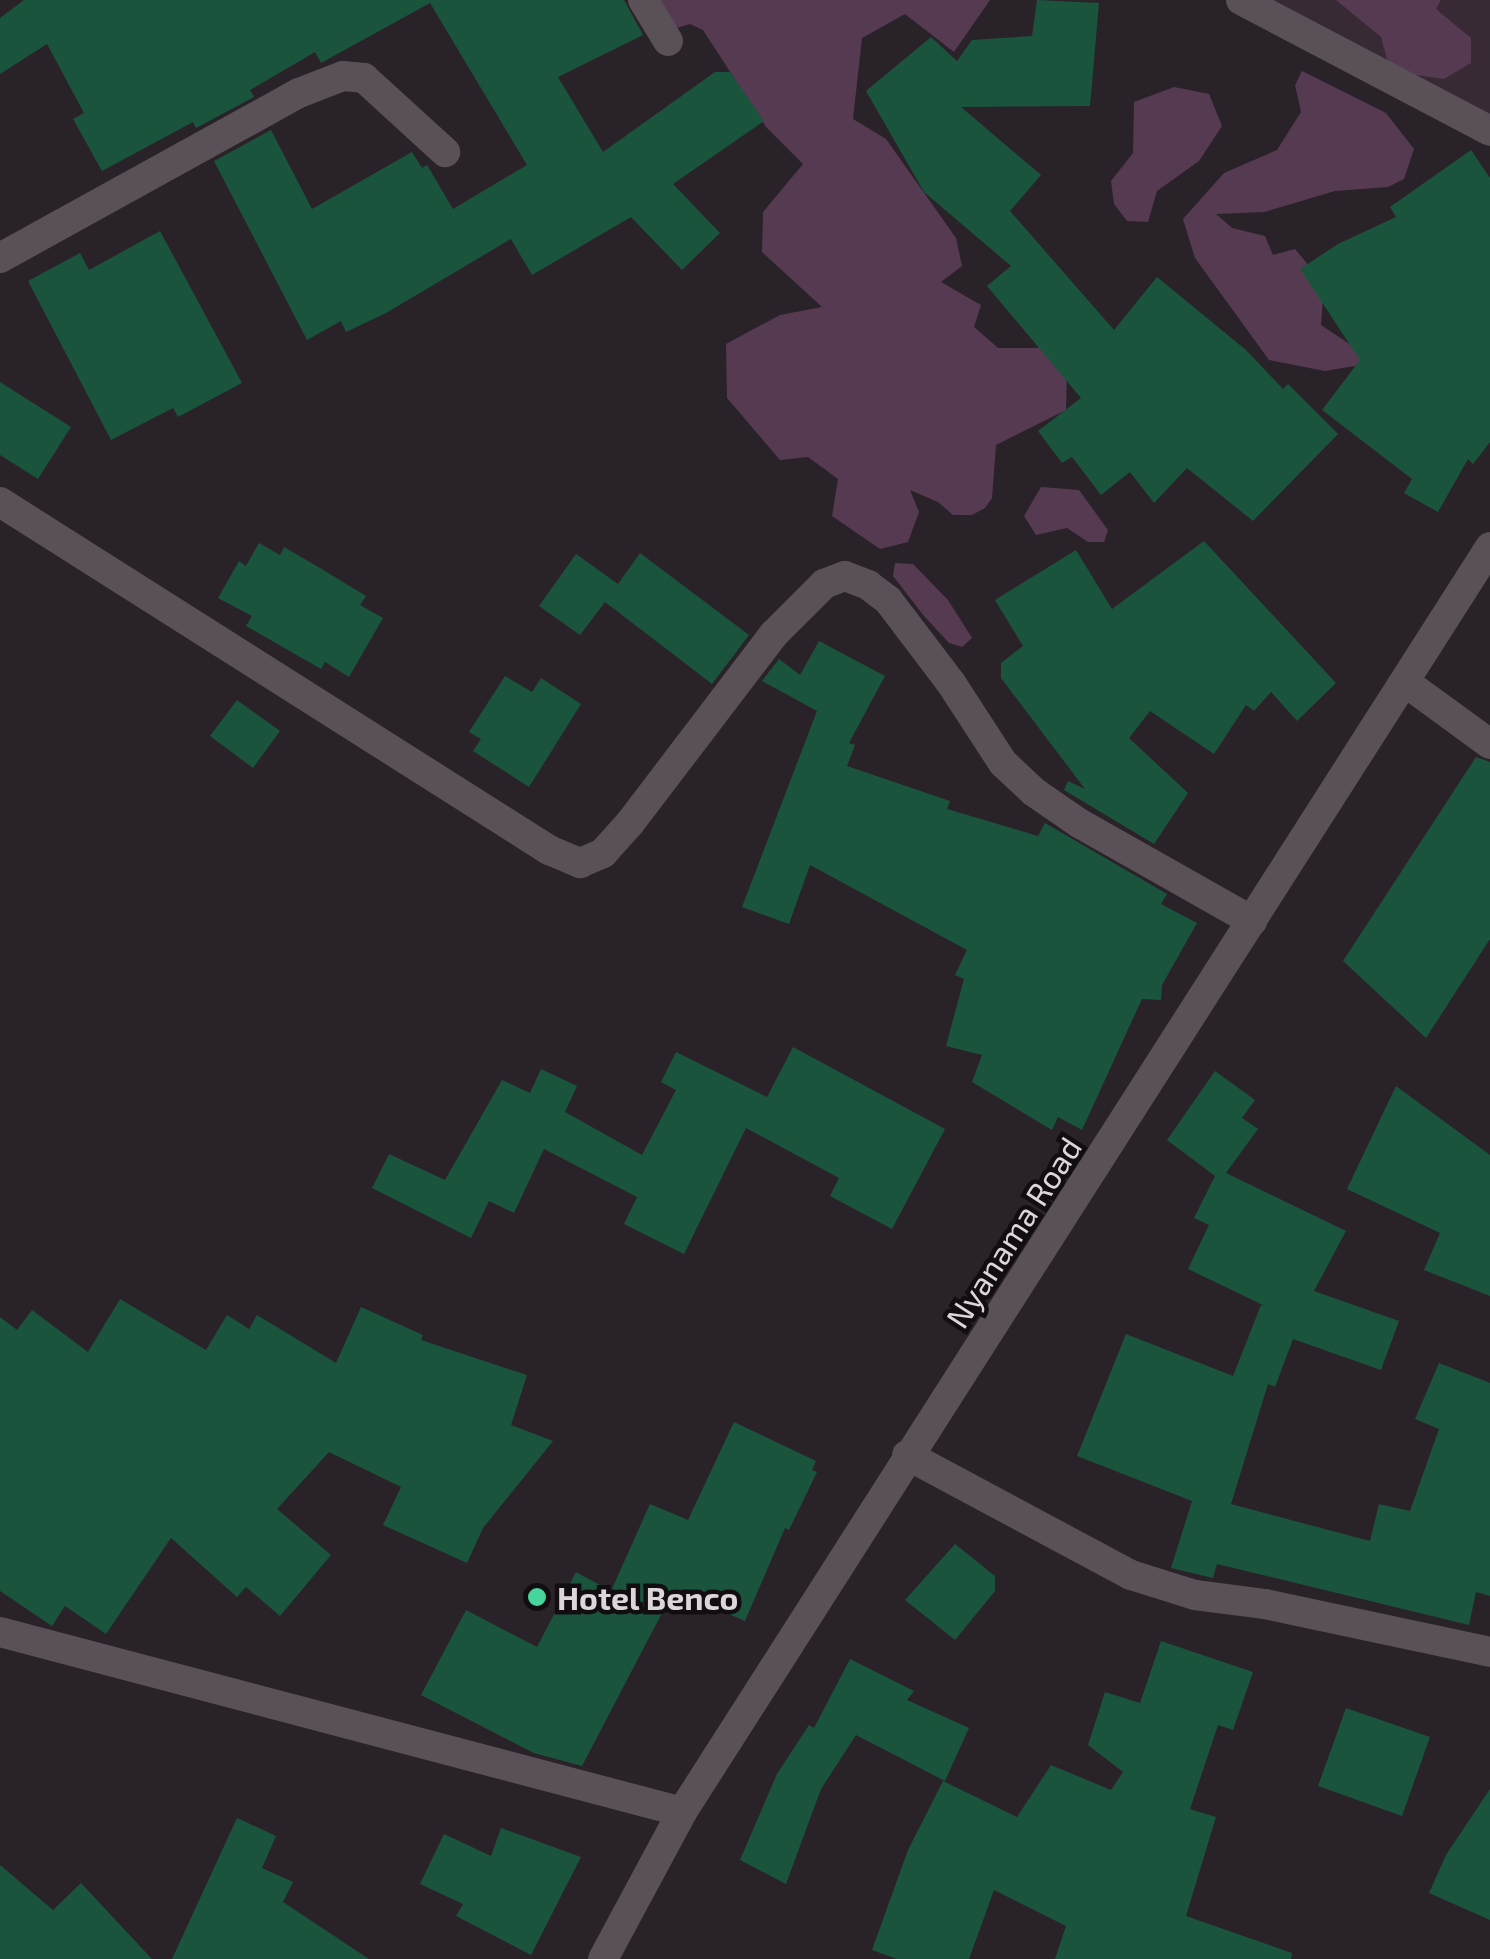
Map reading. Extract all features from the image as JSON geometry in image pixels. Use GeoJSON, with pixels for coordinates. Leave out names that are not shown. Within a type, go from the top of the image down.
{"type":"FeatureCollection","features":[{"type":"Feature","properties":{"kind":"street"},"geometry":{"type":"LineString","coordinates":[[643,0],[668,41]]}},
{"type":"Feature","properties":{"kind":"street"},"geometry":{"type":"LineString","coordinates":[[1241,0],[1490,131]]}},
{"type":"Feature","properties":{"kind":"street"},"geometry":{"type":"LineString","coordinates":[[0,258],[299,93],[343,76],[364,78],[445,152]]}},
{"type":"Feature","properties":{"kind":"street"},"geometry":{"type":"LineString","coordinates":[[0,502],[550,850],[580,863],[602,853],[630,823],[774,634],[824,584],[845,576],[868,584],[907,622],[1003,763],[1034,792],[1079,823],[1252,922]]}},
{"type":"Feature","properties":{"kind":"street","name":"Nyanama Road"},"geometry":{"type":"LineString","coordinates":[[603,1959],[682,1812],[1490,547]]}},
{"type":"Feature","properties":{"kind":"street"},"geometry":{"type":"LineString","coordinates":[[1405,682],[1490,744]]}},
{"type":"Feature","properties":{"kind":"street"},"geometry":{"type":"LineString","coordinates":[[907,1455],[1043,1532],[1131,1575],[1195,1596],[1282,1607],[1490,1652]]}},
{"type":"Feature","properties":{"kind":"street"},"geometry":{"type":"LineString","coordinates":[[0,1632],[682,1812]]}},
{"type":"Feature","properties":{"kind":"shaded area"},"geometry":{"type":"Polygon","coordinates":[[[656,0],[990,0],[954,52],[905,14],[862,38],[853,119],[886,139],[956,238],[962,266],[941,282],[981,305],[974,327],[998,348],[1051,348],[1067,366],[1066,410],[996,445],[992,498],[985,508],[972,515],[953,515],[938,502],[910,490],[919,512],[908,542],[880,549],[832,516],[838,479],[808,457],[780,460],[727,398],[726,344],[780,315],[822,307],[762,252],[763,212],[803,164],[766,127],[703,30],[690,24],[673,29],[656,0]]]}},
{"type":"Feature","properties":{"kind":"shaded area"},"geometry":{"type":"Polygon","coordinates":[[[1272,0],[1490,0],[1490,117],[1272,0]]]}},
{"type":"Feature","properties":{"kind":"shaded area"},"geometry":{"type":"Polygon","coordinates":[[[1336,0],[1441,0],[1436,9],[1471,38],[1471,63],[1444,79],[1416,75],[1388,63],[1381,37],[1336,0]]]}},
{"type":"Feature","properties":{"kind":"shaded area"},"geometry":{"type":"Polygon","coordinates":[[[1302,71],[1386,113],[1414,149],[1404,179],[1388,187],[1335,191],[1264,212],[1216,214],[1232,228],[1265,236],[1273,255],[1295,249],[1324,284],[1321,325],[1369,357],[1366,364],[1325,371],[1269,360],[1195,258],[1183,219],[1224,173],[1277,150],[1301,112],[1295,85],[1302,71]]]}},
{"type":"Feature","properties":{"kind":"shaded area"},"geometry":{"type":"Polygon","coordinates":[[[1174,87],[1209,94],[1222,126],[1199,161],[1157,191],[1148,222],[1127,221],[1114,204],[1111,181],[1133,153],[1134,102],[1174,87]]]}},
{"type":"Feature","properties":{"kind":"shaded area"},"geometry":{"type":"Polygon","coordinates":[[[1041,487],[1079,490],[1108,530],[1104,542],[1088,542],[1067,528],[1036,535],[1024,516],[1041,487]]]}},
{"type":"Feature","properties":{"kind":"shaded area"},"geometry":{"type":"Polygon","coordinates":[[[895,563],[913,564],[948,600],[972,638],[962,647],[949,643],[893,576],[895,563]]]}},
{"type":"Feature","properties":{"kind":"building"},"geometry":{"type":"Polygon","coordinates":[[[24,0],[624,0],[643,35],[558,77],[603,152],[715,72],[730,72],[764,121],[673,184],[720,233],[682,270],[631,217],[532,275],[511,239],[386,313],[346,332],[341,321],[307,340],[214,161],[271,130],[312,209],[412,152],[422,168],[427,165],[453,209],[527,165],[430,3],[321,63],[315,52],[250,90],[254,97],[196,128],[193,122],[102,171],[73,119],[84,113],[47,44],[0,74],[0,18],[24,0]]]}},
{"type":"Feature","properties":{"kind":"building"},"geometry":{"type":"Polygon","coordinates":[[[1037,0],[1099,3],[1090,106],[961,107],[1041,175],[1010,211],[1114,330],[1157,277],[1246,350],[1283,389],[1288,384],[1338,434],[1253,521],[1187,468],[1154,503],[1130,472],[1101,495],[1072,457],[1062,463],[1038,431],[1081,398],[987,286],[1011,266],[924,192],[866,91],[931,37],[957,61],[972,40],[1032,36],[1037,0]]]}},
{"type":"Feature","properties":{"kind":"building"},"geometry":{"type":"Polygon","coordinates":[[[1471,150],[1490,178],[1490,442],[1473,464],[1468,459],[1438,512],[1404,493],[1412,479],[1322,410],[1360,360],[1300,269],[1338,244],[1396,217],[1390,207],[1471,150]]]}},
{"type":"Feature","properties":{"kind":"building"},"geometry":{"type":"Polygon","coordinates":[[[160,231],[242,383],[178,417],[173,408],[111,440],[28,281],[80,253],[89,270],[160,231]]]}},
{"type":"Feature","properties":{"kind":"building"},"geometry":{"type":"Polygon","coordinates":[[[0,382],[71,427],[38,479],[0,455],[0,382]]]}},
{"type":"Feature","properties":{"kind":"building"},"geometry":{"type":"Polygon","coordinates":[[[1204,541],[1336,683],[1297,721],[1271,692],[1254,711],[1246,705],[1214,754],[1150,711],[1129,738],[1188,793],[1154,844],[1064,790],[1068,781],[1085,789],[1001,678],[1001,663],[1023,646],[995,600],[1076,550],[1112,609],[1204,541]]]}},
{"type":"Feature","properties":{"kind":"building"},"geometry":{"type":"Polygon","coordinates":[[[259,543],[280,555],[284,547],[320,568],[366,596],[360,605],[383,618],[349,677],[325,662],[321,669],[246,626],[252,616],[218,598],[239,561],[246,566],[259,543]]]}},
{"type":"Feature","properties":{"kind":"building"},"geometry":{"type":"Polygon","coordinates":[[[640,553],[749,635],[712,684],[605,602],[580,635],[539,606],[576,554],[618,584],[640,553]]]}},
{"type":"Feature","properties":{"kind":"building"},"geometry":{"type":"Polygon","coordinates":[[[819,641],[885,676],[849,743],[855,745],[847,766],[950,801],[947,809],[1038,836],[1045,823],[1167,894],[1161,904],[1197,923],[1162,985],[1161,1000],[1142,999],[1082,1130],[1058,1117],[1052,1130],[972,1082],[982,1055],[946,1046],[964,979],[955,975],[967,950],[810,865],[789,924],[742,907],[817,711],[762,681],[779,659],[800,675],[819,641]]]}},
{"type":"Feature","properties":{"kind":"building"},"geometry":{"type":"Polygon","coordinates":[[[505,676],[532,692],[541,678],[581,704],[529,787],[473,751],[481,739],[469,732],[505,676]]]}},
{"type":"Feature","properties":{"kind":"building"},"geometry":{"type":"Polygon","coordinates":[[[237,700],[280,731],[253,768],[210,736],[237,700]]]}},
{"type":"Feature","properties":{"kind":"building"},"geometry":{"type":"Polygon","coordinates":[[[1476,757],[1490,762],[1490,939],[1426,1038],[1343,961],[1476,757]]]}},
{"type":"Feature","properties":{"kind":"building"},"geometry":{"type":"Polygon","coordinates":[[[793,1047],[945,1129],[892,1229],[830,1196],[839,1178],[746,1128],[684,1254],[624,1224],[637,1197],[544,1149],[514,1213],[489,1201],[471,1238],[372,1188],[389,1154],[445,1180],[502,1080],[530,1093],[541,1069],[577,1086],[565,1112],[642,1155],[676,1090],[661,1082],[676,1052],[767,1097],[793,1047]]]}},
{"type":"Feature","properties":{"kind":"building"},"geometry":{"type":"Polygon","coordinates":[[[1215,1071],[1255,1100],[1242,1118],[1258,1129],[1226,1173],[1346,1231],[1314,1291],[1399,1321],[1381,1370],[1293,1339],[1275,1387],[1268,1384],[1231,1504],[1370,1541],[1379,1504],[1410,1511],[1439,1429],[1415,1419],[1439,1363],[1490,1383],[1490,1596],[1476,1592],[1469,1625],[1217,1564],[1213,1578],[1171,1568],[1192,1501],[1077,1456],[1126,1334],[1233,1376],[1261,1305],[1265,1306],[1188,1269],[1209,1225],[1194,1218],[1215,1176],[1167,1140],[1215,1071]]]}},
{"type":"Feature","properties":{"kind":"building"},"geometry":{"type":"Polygon","coordinates":[[[1396,1086],[1490,1155],[1490,1296],[1424,1270],[1440,1233],[1347,1189],[1396,1086]]]}},
{"type":"Feature","properties":{"kind":"building"},"geometry":{"type":"Polygon","coordinates":[[[120,1299],[206,1350],[227,1315],[249,1329],[257,1315],[336,1363],[361,1307],[423,1335],[421,1340],[527,1375],[511,1425],[553,1441],[483,1528],[467,1563],[383,1525],[401,1487],[329,1452],[277,1509],[331,1555],[280,1616],[246,1587],[237,1597],[171,1538],[106,1634],[65,1606],[52,1626],[0,1591],[0,1317],[17,1330],[32,1310],[88,1352],[120,1299]]]}},
{"type":"Feature","properties":{"kind":"building"},"geometry":{"type":"Polygon","coordinates":[[[734,1422],[816,1461],[812,1470],[817,1472],[789,1530],[785,1528],[745,1621],[674,1590],[582,1766],[534,1753],[421,1695],[466,1610],[537,1647],[576,1572],[611,1591],[650,1504],[688,1520],[734,1422]]]}},
{"type":"Feature","properties":{"kind":"building"},"geometry":{"type":"Polygon","coordinates":[[[955,1544],[995,1576],[995,1591],[955,1640],[905,1600],[955,1544]]]}},
{"type":"Feature","properties":{"kind":"building"},"geometry":{"type":"Polygon","coordinates":[[[1161,1641],[1253,1672],[1233,1730],[1218,1725],[1190,1809],[1216,1817],[1186,1916],[1292,1953],[1291,1959],[1055,1959],[1066,1926],[994,1890],[969,1959],[897,1959],[872,1950],[908,1850],[943,1781],[1017,1817],[1051,1765],[1111,1790],[1123,1772],[1088,1745],[1105,1692],[1140,1703],[1161,1641]]]}},
{"type":"Feature","properties":{"kind":"building"},"geometry":{"type":"Polygon","coordinates":[[[850,1659],[914,1691],[907,1700],[969,1728],[945,1781],[856,1735],[821,1789],[786,1884],[740,1860],[777,1774],[809,1725],[814,1728],[850,1659]]]}},
{"type":"Feature","properties":{"kind":"building"},"geometry":{"type":"Polygon","coordinates":[[[1346,1708],[1430,1737],[1402,1816],[1318,1786],[1346,1708]]]}},
{"type":"Feature","properties":{"kind":"building"},"geometry":{"type":"Polygon","coordinates":[[[1490,1789],[1490,1920],[1429,1893],[1446,1855],[1490,1789]]]}},
{"type":"Feature","properties":{"kind":"building"},"geometry":{"type":"Polygon","coordinates":[[[237,1818],[276,1836],[262,1868],[293,1882],[283,1902],[369,1959],[172,1959],[237,1818]]]}},
{"type":"Feature","properties":{"kind":"building"},"geometry":{"type":"Polygon","coordinates":[[[501,1828],[581,1857],[531,1955],[456,1916],[463,1904],[420,1884],[444,1834],[491,1856],[501,1828]]]}},
{"type":"Feature","properties":{"kind":"building"},"geometry":{"type":"Polygon","coordinates":[[[0,1865],[53,1910],[81,1883],[152,1959],[0,1959],[0,1865]]]}},
{"type":"Feature","properties":{"kind":"place","name":"Hotel Benco"},"geometry":{"type":"Point","coordinates":[537,1597]}}]}
